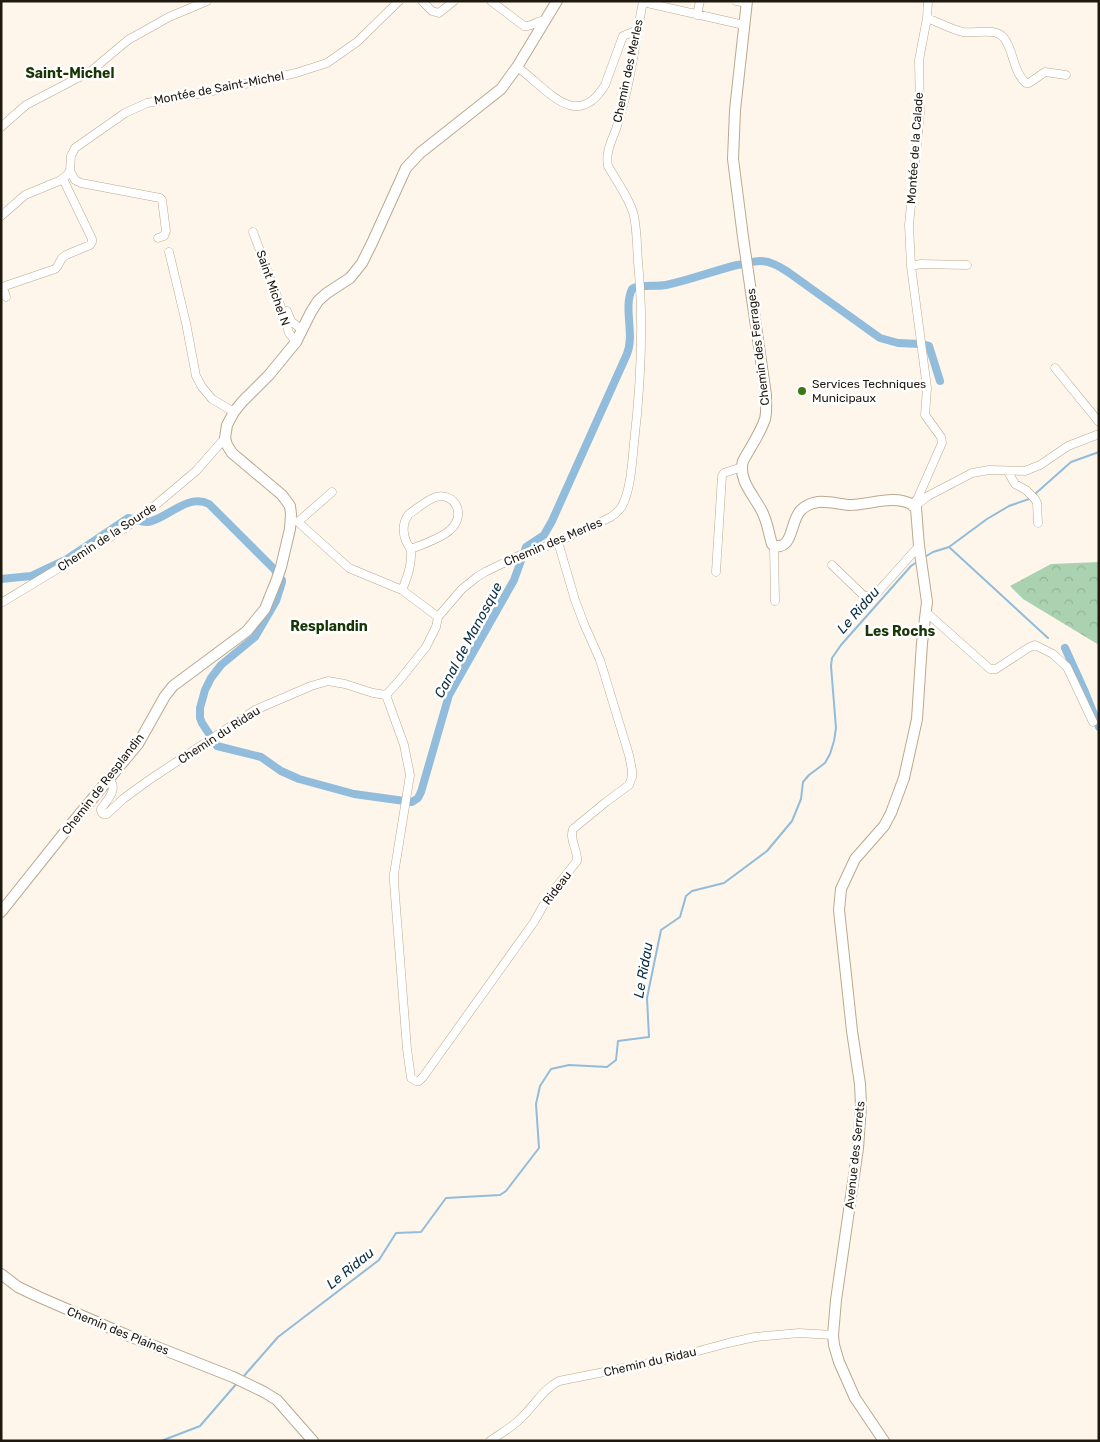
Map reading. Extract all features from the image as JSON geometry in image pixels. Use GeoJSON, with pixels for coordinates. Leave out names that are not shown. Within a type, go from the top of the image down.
{"type":"FeatureCollection","features":[{"type":"Feature","properties":{"kind":"street"},"geometry":{"type":"LineString","coordinates":[[1,127],[26,105],[91,71],[128,40],[168,18],[207,1]]}},
{"type":"Feature","properties":{"kind":"street","name":"Montée de Saint-Michel"},"geometry":{"type":"LineString","coordinates":[[1,216],[25,195],[63,178],[70,171],[72,156],[76,148],[137,106],[158,100],[296,73],[322,65],[357,42],[399,1]]}},
{"type":"Feature","properties":{"kind":"street"},"geometry":{"type":"LineString","coordinates":[[422,1],[432,11],[437,13],[442,12],[454,1]]}},
{"type":"Feature","properties":{"kind":"street"},"geometry":{"type":"LineString","coordinates":[[491,1],[524,26],[529,26],[540,20],[546,20]]}},
{"type":"Feature","properties":{"kind":"street"},"geometry":{"type":"LineString","coordinates":[[225,438],[227,425],[234,412],[269,375],[296,342],[318,301],[350,278],[362,263],[403,173],[409,164],[420,153],[497,92],[517,67],[557,1]]}},
{"type":"Feature","properties":{"kind":"street"},"geometry":{"type":"LineString","coordinates":[[697,15],[700,1]]}},
{"type":"Feature","properties":{"kind":"street","name":"Montée de la Calade"},"geometry":{"type":"LineString","coordinates":[[916,504],[942,443],[941,437],[925,415],[927,388],[911,266],[909,225],[920,112],[919,60],[927,18],[928,1]]}},
{"type":"Feature","properties":{"kind":"street"},"geometry":{"type":"LineString","coordinates":[[643,2],[660,4],[697,15],[744,25]]}},
{"type":"Feature","properties":{"kind":"street","name":"Chemin des Merles"},"geometry":{"type":"LineString","coordinates":[[386,695],[426,647],[436,627],[438,617],[462,589],[477,577],[518,556],[558,542],[616,514],[622,507],[631,469],[638,392],[642,335],[640,280],[635,222],[632,211],[607,161],[609,149],[622,113],[643,2]]}},
{"type":"Feature","properties":{"kind":"street","name":"Chemin des Ferrages"},"geometry":{"type":"LineString","coordinates":[[742,467],[743,461],[762,424],[766,407],[766,395],[733,159],[735,110],[744,25],[743,2]]}},
{"type":"Feature","properties":{"kind":"street"},"geometry":{"type":"LineString","coordinates":[[927,18],[961,32],[991,32],[1001,35],[1006,40],[1020,76],[1026,83],[1029,83],[1045,72],[1066,75]]}},
{"type":"Feature","properties":{"kind":"street"},"geometry":{"type":"LineString","coordinates":[[517,67],[564,104],[574,107],[583,106],[601,92],[623,36],[638,30]]}},
{"type":"Feature","properties":{"kind":"street"},"geometry":{"type":"LineString","coordinates":[[70,171],[75,180],[82,183],[160,198],[162,200],[166,231],[164,236],[158,238]]}},
{"type":"Feature","properties":{"kind":"street"},"geometry":{"type":"LineString","coordinates":[[6,297],[5,286],[54,269],[64,256],[90,245],[92,242],[63,178]]}},
{"type":"Feature","properties":{"kind":"street","name":"Saint Michel N"},"geometry":{"type":"LineString","coordinates":[[253,232],[289,333],[296,342]]}},
{"type":"Feature","properties":{"kind":"street"},"geometry":{"type":"LineString","coordinates":[[169,252],[186,323],[196,376],[212,399],[234,412]]}},
{"type":"Feature","properties":{"kind":"street"},"geometry":{"type":"LineString","coordinates":[[911,266],[921,264],[967,265]]}},
{"type":"Feature","properties":{"kind":"street"},"geometry":{"type":"LineString","coordinates":[[272,269],[290,321],[302,330]]}},
{"type":"Feature","properties":{"kind":"street"},"geometry":{"type":"LineString","coordinates":[[1055,368],[1099,422]]}},
{"type":"Feature","properties":{"kind":"street"},"geometry":{"type":"LineString","coordinates":[[774,546],[785,545],[789,539],[796,516],[800,510],[810,504],[818,502],[856,505],[902,500],[916,504],[972,473],[989,470],[1008,472],[1034,469],[1068,446],[1099,434]]}},
{"type":"Feature","properties":{"kind":"street","name":"Chemin de la Sourde"},"geometry":{"type":"LineString","coordinates":[[1,603],[100,544],[139,518],[158,504],[179,484],[187,480],[225,438]]}},
{"type":"Feature","properties":{"kind":"street","name":"Chemin de Resplandin"},"geometry":{"type":"LineString","coordinates":[[1,912],[138,744],[164,696],[173,686],[247,631],[264,609],[278,575],[290,529],[295,521],[290,506],[284,497],[232,453],[225,438]]}},
{"type":"Feature","properties":{"kind":"street"},"geometry":{"type":"LineString","coordinates":[[716,572],[722,476],[724,473],[742,467],[743,477],[763,513],[774,546],[775,601]]}},
{"type":"Feature","properties":{"kind":"street"},"geometry":{"type":"LineString","coordinates":[[1008,472],[1015,484],[1033,496],[1037,502],[1038,524]]}},
{"type":"Feature","properties":{"kind":"street"},"geometry":{"type":"LineString","coordinates":[[332,492],[295,521],[349,568],[402,590],[438,617]]}},
{"type":"Feature","properties":{"kind":"street"},"geometry":{"type":"LineString","coordinates":[[402,590],[408,574],[411,549],[406,541],[404,529],[405,521],[409,514],[435,497],[446,498],[456,505],[458,516],[455,524],[449,531],[411,549]]}},
{"type":"Feature","properties":{"kind":"street","name":"Avenue des Serrets"},"geometry":{"type":"LineString","coordinates":[[884,1441],[855,1398],[839,1362],[833,1336],[836,1300],[858,1148],[861,1106],[839,910],[841,889],[856,859],[884,826],[891,813],[904,778],[917,718],[927,602],[916,504]]}},
{"type":"Feature","properties":{"kind":"street","name":"Rideau"},"geometry":{"type":"LineString","coordinates":[[386,695],[404,745],[410,778],[394,882],[410,1072],[412,1080],[419,1080],[534,922],[547,898],[577,861],[577,855],[571,838],[573,829],[606,802],[626,789],[631,781],[631,761],[619,721],[600,660],[575,600],[558,542]]}},
{"type":"Feature","properties":{"kind":"street"},"geometry":{"type":"LineString","coordinates":[[832,565],[863,595],[870,597],[876,594],[921,554]]}},
{"type":"Feature","properties":{"kind":"street"},"geometry":{"type":"LineString","coordinates":[[926,614],[990,669],[996,669],[1035,645],[1053,654],[1067,667],[1093,722]]}},
{"type":"Feature","properties":{"kind":"street","name":"Chemin du Ridau"},"geometry":{"type":"LineString","coordinates":[[109,779],[113,787],[112,793],[101,809],[104,814],[107,814],[123,799],[149,780],[254,710],[323,682],[336,682],[386,695]]}},
{"type":"Feature","properties":{"kind":"street","name":"Chemin des Plaines"},"geometry":{"type":"LineString","coordinates":[[1,1274],[18,1287],[39,1298],[240,1380],[274,1398],[313,1441]]}},
{"type":"Feature","properties":{"kind":"street","name":"Chemin du Ridau"},"geometry":{"type":"LineString","coordinates":[[490,1441],[516,1423],[551,1385],[559,1381],[661,1361],[756,1337],[799,1333],[833,1336]]}},
{"type":"Feature","properties":{"kind":"green space"},"geometry":{"type":"Polygon","coordinates":[[[1099,562],[1099,645],[1023,599],[1010,586],[1051,564],[1099,562]]]}},
{"type":"Feature","properties":{"kind":"waterway","name":"Canal de Manosque"},"geometry":{"type":"LineString","coordinates":[[1,579],[31,576],[67,559],[128,518],[148,522],[185,504],[201,501],[209,504],[274,569],[282,580],[276,601],[255,637],[221,665],[205,690],[200,708],[200,718],[217,746],[261,757],[281,771],[299,779],[354,794],[412,802],[418,798],[421,792],[449,695],[514,580],[526,547],[544,535],[552,521],[627,354],[630,338],[629,304],[632,289],[635,287],[666,285],[684,281],[728,267],[752,262],[768,262],[788,272],[880,338],[898,343],[929,346],[940,381]]}},
{"type":"Feature","properties":{"kind":"waterway","name":"Le Ridau"},"geometry":{"type":"LineString","coordinates":[[1035,494],[1071,462],[1099,452]]}},
{"type":"Feature","properties":{"kind":"waterway","name":"Le Ridau"},"geometry":{"type":"LineString","coordinates":[[923,558],[933,552],[949,547],[987,519],[1009,506],[1032,498]]}},
{"type":"Feature","properties":{"kind":"waterway"},"geometry":{"type":"LineString","coordinates":[[949,547],[1048,638]]}},
{"type":"Feature","properties":{"kind":"waterway","name":"Le Ridau"},"geometry":{"type":"LineString","coordinates":[[243,1377],[278,1337],[379,1260],[396,1233],[421,1232],[446,1198],[500,1195],[506,1191],[539,1148],[536,1104],[540,1086],[551,1069],[569,1065],[607,1067],[616,1060],[618,1041],[649,1037],[647,998],[661,930],[680,917],[686,896],[692,891],[724,883],[767,851],[792,821],[801,799],[803,782],[825,763],[834,741],[836,728],[832,658],[841,645],[911,566],[917,562]]}},
{"type":"Feature","properties":{"kind":"waterway","name":"Canal de Manosque"},"geometry":{"type":"LineString","coordinates":[[1065,648],[1099,727]]}},
{"type":"Feature","properties":{"kind":"waterway","name":"Le Ridau"},"geometry":{"type":"LineString","coordinates":[[161,1441],[200,1426],[238,1382]]}},
{"type":"Feature","properties":{"kind":"place","name":"Services Techniques Municipaux"},"geometry":{"type":"Point","coordinates":[802,391]}},
{"type":"Feature","properties":{"kind":"district","name":"Saint-Michel"},"geometry":{"type":"Point","coordinates":[70,73]}},
{"type":"Feature","properties":{"kind":"district","name":"Resplandin"},"geometry":{"type":"Point","coordinates":[329,626]}},
{"type":"Feature","properties":{"kind":"district","name":"Les Rochs"},"geometry":{"type":"Point","coordinates":[900,631]}}]}
